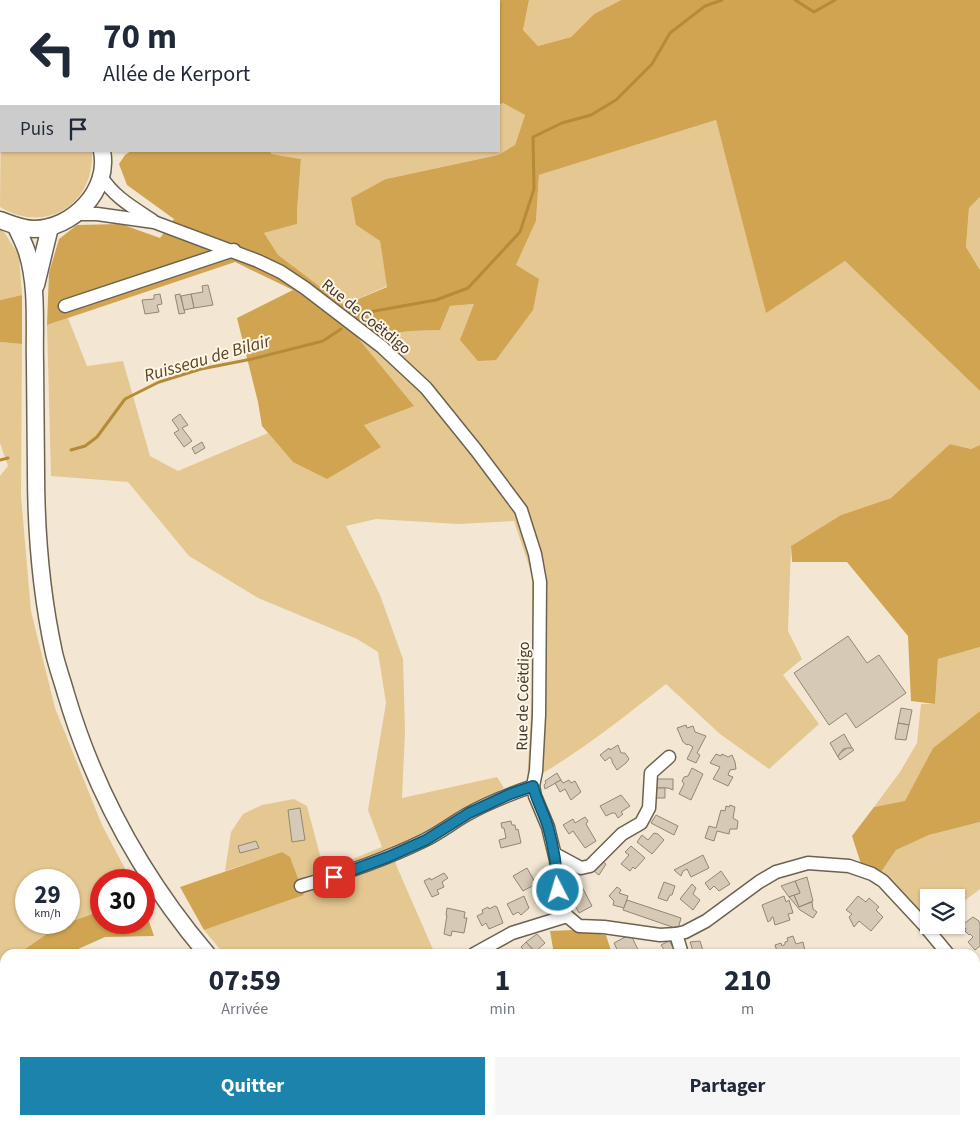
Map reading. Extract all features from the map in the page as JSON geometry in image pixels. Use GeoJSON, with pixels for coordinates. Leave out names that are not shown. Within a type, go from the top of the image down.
{"type":"FeatureCollection","features":[{"type":"Feature","properties":{"kind":"main road"},"geometry":{"type":"LineString","coordinates":[[0,220],[16,227],[33,229],[50,227],[67,221],[82,210],[94,195],[101,176],[104,153]]}},
{"type":"Feature","properties":{"kind":"main road"},"geometry":{"type":"LineString","coordinates":[[16,227],[27,253],[34,292],[38,546],[44,600],[54,654],[72,714],[93,770],[129,844],[170,906],[203,949]]}},
{"type":"Feature","properties":{"kind":"main road"},"geometry":{"type":"LineString","coordinates":[[34,292],[50,227]]}},
{"type":"Feature","properties":{"kind":"street","name":"Rue de Coëtdigo"},"geometry":{"type":"LineString","coordinates":[[101,176],[112,191],[123,201],[154,222]]}},
{"type":"Feature","properties":{"kind":"street","name":"Rue de Coëtdigo"},"geometry":{"type":"LineString","coordinates":[[76,214],[97,214],[154,222],[234,250],[281,272],[297,282],[382,347],[426,388],[521,510],[535,554],[540,582],[540,715],[536,771],[533,786],[535,796],[548,827],[562,908],[567,916]]}},
{"type":"Feature","properties":{"kind":"street"},"geometry":{"type":"LineString","coordinates":[[65,306],[234,250]]}},
{"type":"Feature","properties":{"kind":"street"},"geometry":{"type":"LineString","coordinates":[[554,854],[581,868],[590,866],[622,834],[641,823],[649,808],[651,773],[669,757]]}},
{"type":"Feature","properties":{"kind":"street"},"geometry":{"type":"LineString","coordinates":[[301,886],[334,877],[388,857],[426,840],[469,813],[510,794],[533,786]]}},
{"type":"Feature","properties":{"kind":"street"},"geometry":{"type":"LineString","coordinates":[[483,949],[512,933],[567,916],[579,926],[604,927],[660,935],[685,932],[706,921],[759,882],[776,872],[808,863],[849,866],[872,874],[882,881],[944,949]]}},
{"type":"Feature","properties":{"kind":"street"},"geometry":{"type":"LineString","coordinates":[[676,934],[680,949]]}},
{"type":"Feature","properties":{"kind":"shaded area"},"geometry":{"type":"Polygon","coordinates":[[[500,0],[529,0],[523,30],[538,46],[571,37],[594,14],[621,0],[980,0],[980,197],[969,208],[966,247],[980,270],[980,391],[845,261],[766,313],[716,120],[539,175],[536,221],[516,265],[539,279],[533,310],[496,360],[478,361],[460,340],[474,304],[450,306],[440,330],[357,337],[414,406],[364,425],[381,447],[327,479],[293,462],[262,426],[258,402],[237,318],[293,290],[235,262],[47,325],[49,273],[59,239],[77,225],[121,224],[160,238],[174,219],[127,185],[119,164],[130,152],[270,152],[271,154],[301,159],[297,224],[264,233],[278,255],[344,305],[387,287],[380,241],[356,225],[351,198],[386,179],[498,155],[515,145],[525,115],[503,103],[500,104],[500,0]]]}},
{"type":"Feature","properties":{"kind":"shaded area"},"geometry":{"type":"Polygon","coordinates":[[[529,0],[621,0],[594,14],[571,37],[538,46],[523,30],[529,0]]]}},
{"type":"Feature","properties":{"kind":"shaded area"},"geometry":{"type":"Polygon","coordinates":[[[503,103],[525,115],[515,145],[498,155],[386,179],[356,225],[380,241],[387,286],[344,305],[278,256],[264,233],[297,224],[301,159],[270,154],[270,152],[500,152],[500,104],[503,103]]]}},
{"type":"Feature","properties":{"kind":"shaded area"},"geometry":{"type":"Polygon","coordinates":[[[716,120],[766,312],[845,261],[980,391],[980,445],[971,449],[950,444],[891,498],[841,515],[791,546],[788,631],[802,659],[783,675],[819,724],[769,769],[720,734],[666,684],[581,748],[527,782],[533,681],[532,575],[514,521],[458,524],[376,519],[346,526],[380,595],[403,659],[405,731],[402,798],[497,777],[504,788],[392,850],[397,867],[433,949],[220,949],[204,930],[304,895],[282,852],[225,871],[231,832],[243,814],[262,805],[294,799],[307,806],[321,859],[343,863],[382,847],[368,810],[386,703],[378,652],[357,639],[258,598],[189,556],[128,482],[51,476],[47,325],[68,318],[87,366],[123,361],[150,456],[178,471],[268,433],[293,462],[380,446],[364,425],[356,337],[440,330],[450,306],[475,304],[516,265],[536,221],[539,175],[716,120]]]}},
{"type":"Feature","properties":{"kind":"shaded area"},"geometry":{"type":"Polygon","coordinates":[[[1,152],[92,152],[91,170],[85,186],[76,199],[64,209],[50,216],[34,218],[17,215],[0,207],[1,152]]]}},
{"type":"Feature","properties":{"kind":"shaded area"},"geometry":{"type":"Polygon","coordinates":[[[980,197],[980,270],[966,247],[969,208],[980,197]]]}},
{"type":"Feature","properties":{"kind":"shaded area"},"geometry":{"type":"Polygon","coordinates":[[[0,230],[4,232],[19,255],[22,295],[0,300],[0,230]]]}},
{"type":"Feature","properties":{"kind":"shaded area"},"geometry":{"type":"Polygon","coordinates":[[[22,295],[22,344],[0,342],[0,300],[22,295]]]}},
{"type":"Feature","properties":{"kind":"shaded area"},"geometry":{"type":"Polygon","coordinates":[[[0,342],[22,344],[21,496],[31,611],[55,708],[102,825],[125,869],[90,869],[90,915],[80,918],[80,869],[15,869],[15,934],[47,934],[25,949],[0,949],[0,476],[8,466],[0,443],[0,342]]]}},
{"type":"Feature","properties":{"kind":"shaded area"},"geometry":{"type":"Polygon","coordinates":[[[950,444],[971,449],[980,445],[980,647],[938,659],[935,704],[911,701],[908,636],[847,562],[792,562],[791,546],[841,515],[891,498],[950,444]]]}},
{"type":"Feature","properties":{"kind":"shaded area"},"geometry":{"type":"Polygon","coordinates":[[[980,647],[980,711],[933,748],[905,802],[874,807],[900,772],[917,743],[921,704],[935,704],[938,659],[980,647]]]}},
{"type":"Feature","properties":{"kind":"shaded area"},"geometry":{"type":"Polygon","coordinates":[[[980,711],[980,822],[929,835],[896,850],[879,875],[861,864],[852,836],[874,807],[905,801],[933,748],[980,711]]]}},
{"type":"Feature","properties":{"kind":"shaded area"},"geometry":{"type":"Polygon","coordinates":[[[980,822],[980,889],[965,900],[965,889],[920,889],[920,914],[879,875],[896,850],[929,835],[980,822]]]}},
{"type":"Feature","properties":{"kind":"shaded area"},"geometry":{"type":"Polygon","coordinates":[[[282,852],[290,857],[304,895],[204,930],[180,887],[282,852]]]}},
{"type":"Feature","properties":{"kind":"shaded area"},"geometry":{"type":"Polygon","coordinates":[[[90,915],[90,934],[153,934],[154,936],[105,937],[78,949],[25,949],[47,934],[80,934],[80,918],[90,915]]]}},
{"type":"Feature","properties":{"kind":"shaded area"},"geometry":{"type":"Polygon","coordinates":[[[574,930],[606,935],[610,949],[553,949],[550,931],[574,930]]]}},
{"type":"Feature","properties":{"kind":"building"},"geometry":{"type":"Polygon","coordinates":[[[208,285],[213,305],[194,308],[191,294],[203,292],[202,286],[208,285]]]}},
{"type":"Feature","properties":{"kind":"building"},"geometry":{"type":"Polygon","coordinates":[[[160,294],[162,304],[157,305],[159,312],[145,314],[142,300],[154,299],[154,295],[160,294]]]}},
{"type":"Feature","properties":{"kind":"building"},"geometry":{"type":"Polygon","coordinates":[[[180,294],[185,313],[179,314],[175,295],[180,294]]]}},
{"type":"Feature","properties":{"kind":"building"},"geometry":{"type":"Polygon","coordinates":[[[191,294],[194,308],[184,310],[181,296],[191,294]]]}},
{"type":"Feature","properties":{"kind":"building"},"geometry":{"type":"Polygon","coordinates":[[[180,414],[188,425],[182,428],[192,441],[184,447],[174,433],[179,430],[172,420],[180,414]]]}},
{"type":"Feature","properties":{"kind":"building"},"geometry":{"type":"Polygon","coordinates":[[[202,442],[205,448],[195,454],[192,448],[202,442]]]}},
{"type":"Feature","properties":{"kind":"building"},"geometry":{"type":"Polygon","coordinates":[[[848,636],[867,663],[879,655],[906,693],[856,728],[846,713],[829,725],[794,673],[848,636]]]}},
{"type":"Feature","properties":{"kind":"building"},"geometry":{"type":"Polygon","coordinates":[[[901,708],[912,710],[909,725],[898,723],[901,708]]]}},
{"type":"Feature","properties":{"kind":"building"},"geometry":{"type":"Polygon","coordinates":[[[898,723],[909,725],[906,740],[895,739],[898,723]]]}},
{"type":"Feature","properties":{"kind":"building"},"geometry":{"type":"Polygon","coordinates":[[[686,725],[687,728],[693,726],[695,732],[706,736],[697,753],[700,755],[696,763],[687,759],[693,747],[683,742],[677,728],[686,725]]]}},
{"type":"Feature","properties":{"kind":"building"},"geometry":{"type":"Polygon","coordinates":[[[844,734],[852,748],[843,749],[838,757],[830,743],[844,734]]]}},
{"type":"Feature","properties":{"kind":"building"},"geometry":{"type":"Polygon","coordinates":[[[618,745],[621,753],[625,753],[629,759],[617,770],[610,757],[605,761],[600,755],[609,748],[610,750],[618,745]]]}},
{"type":"Feature","properties":{"kind":"building"},"geometry":{"type":"Polygon","coordinates":[[[847,748],[854,750],[840,760],[838,757],[840,753],[847,748]]]}},
{"type":"Feature","properties":{"kind":"building"},"geometry":{"type":"Polygon","coordinates":[[[716,754],[728,757],[732,755],[735,762],[736,769],[730,770],[728,775],[733,777],[728,786],[713,779],[720,767],[710,763],[716,754]]]}},
{"type":"Feature","properties":{"kind":"building"},"geometry":{"type":"Polygon","coordinates":[[[692,768],[703,774],[691,800],[679,794],[684,784],[682,781],[684,777],[688,776],[692,768]]]}},
{"type":"Feature","properties":{"kind":"building"},"geometry":{"type":"Polygon","coordinates":[[[557,773],[561,780],[545,789],[545,781],[557,773]]]}},
{"type":"Feature","properties":{"kind":"building"},"geometry":{"type":"Polygon","coordinates":[[[655,779],[673,779],[673,790],[653,788],[655,779]]]}},
{"type":"Feature","properties":{"kind":"building"},"geometry":{"type":"Polygon","coordinates":[[[561,780],[563,783],[569,780],[571,783],[575,781],[581,792],[571,800],[565,789],[560,792],[555,783],[561,780]]]}},
{"type":"Feature","properties":{"kind":"building"},"geometry":{"type":"Polygon","coordinates":[[[653,788],[665,788],[665,798],[654,798],[653,788]]]}},
{"type":"Feature","properties":{"kind":"building"},"geometry":{"type":"Polygon","coordinates":[[[621,795],[630,806],[621,812],[623,814],[618,818],[615,813],[606,816],[600,806],[621,795]]]}},
{"type":"Feature","properties":{"kind":"building"},"geometry":{"type":"Polygon","coordinates":[[[730,805],[735,807],[733,818],[738,821],[737,829],[730,829],[729,834],[717,831],[714,841],[705,838],[709,826],[716,828],[721,810],[725,811],[726,806],[729,807],[730,805]]]}},
{"type":"Feature","properties":{"kind":"building"},"geometry":{"type":"Polygon","coordinates":[[[300,808],[305,840],[292,842],[288,810],[300,808]]]}},
{"type":"Feature","properties":{"kind":"building"},"geometry":{"type":"Polygon","coordinates":[[[656,815],[678,826],[674,835],[651,823],[656,815]]]}},
{"type":"Feature","properties":{"kind":"building"},"geometry":{"type":"Polygon","coordinates":[[[585,817],[588,821],[586,824],[596,841],[585,848],[573,831],[569,834],[563,825],[573,819],[575,823],[585,817]]]}},
{"type":"Feature","properties":{"kind":"building"},"geometry":{"type":"Polygon","coordinates":[[[511,821],[512,825],[515,825],[516,830],[518,829],[521,843],[501,848],[499,840],[506,838],[501,823],[511,821]]]}},
{"type":"Feature","properties":{"kind":"building"},"geometry":{"type":"Polygon","coordinates":[[[654,833],[664,840],[652,854],[637,842],[642,835],[648,840],[654,833]]]}},
{"type":"Feature","properties":{"kind":"building"},"geometry":{"type":"Polygon","coordinates":[[[256,841],[259,848],[240,853],[238,846],[256,841]]]}},
{"type":"Feature","properties":{"kind":"building"},"geometry":{"type":"Polygon","coordinates":[[[631,846],[645,858],[635,869],[633,867],[630,871],[621,864],[629,855],[625,852],[631,846]]]}},
{"type":"Feature","properties":{"kind":"building"},"geometry":{"type":"Polygon","coordinates":[[[703,855],[709,868],[691,877],[687,869],[683,871],[681,876],[674,870],[703,855]]]}},
{"type":"Feature","properties":{"kind":"building"},"geometry":{"type":"Polygon","coordinates":[[[601,860],[606,864],[599,875],[594,871],[601,860]]]}},
{"type":"Feature","properties":{"kind":"building"},"geometry":{"type":"Polygon","coordinates":[[[527,868],[536,884],[523,891],[513,876],[527,868]]]}},
{"type":"Feature","properties":{"kind":"building"},"geometry":{"type":"Polygon","coordinates":[[[721,871],[730,884],[719,891],[714,886],[710,890],[705,883],[721,871]]]}},
{"type":"Feature","properties":{"kind":"building"},"geometry":{"type":"Polygon","coordinates":[[[444,873],[448,878],[442,882],[444,887],[437,890],[439,894],[432,897],[424,881],[430,878],[431,880],[444,873]]]}},
{"type":"Feature","properties":{"kind":"building"},"geometry":{"type":"Polygon","coordinates":[[[807,877],[813,901],[799,907],[794,895],[800,893],[795,881],[807,877]]]}},
{"type":"Feature","properties":{"kind":"building"},"geometry":{"type":"Polygon","coordinates":[[[795,881],[800,893],[789,897],[781,886],[795,881]]]}},
{"type":"Feature","properties":{"kind":"building"},"geometry":{"type":"Polygon","coordinates":[[[664,882],[675,886],[672,895],[670,895],[667,901],[658,898],[664,882]]]}},
{"type":"Feature","properties":{"kind":"building"},"geometry":{"type":"Polygon","coordinates":[[[692,884],[696,888],[693,894],[700,900],[693,910],[680,899],[692,884]]]}},
{"type":"Feature","properties":{"kind":"building"},"geometry":{"type":"Polygon","coordinates":[[[582,887],[592,906],[579,913],[571,898],[576,896],[574,891],[582,887]]]}},
{"type":"Feature","properties":{"kind":"building"},"geometry":{"type":"Polygon","coordinates":[[[617,887],[621,890],[619,893],[628,896],[624,908],[613,905],[614,901],[609,896],[617,887]]]}},
{"type":"Feature","properties":{"kind":"building"},"geometry":{"type":"Polygon","coordinates":[[[794,895],[799,907],[812,902],[813,909],[817,912],[813,918],[800,910],[789,897],[794,895]]]}},
{"type":"Feature","properties":{"kind":"building"},"geometry":{"type":"Polygon","coordinates":[[[524,896],[529,908],[521,915],[518,912],[513,915],[507,904],[524,896]]]}},
{"type":"Feature","properties":{"kind":"building"},"geometry":{"type":"Polygon","coordinates":[[[784,896],[786,902],[789,900],[793,913],[788,914],[790,920],[775,925],[773,917],[768,922],[762,905],[784,896]]]}},
{"type":"Feature","properties":{"kind":"building"},"geometry":{"type":"Polygon","coordinates":[[[858,896],[866,902],[869,898],[879,907],[876,910],[883,917],[871,931],[859,921],[854,927],[849,917],[852,914],[846,910],[858,896]]]}},
{"type":"Feature","properties":{"kind":"building"},"geometry":{"type":"Polygon","coordinates":[[[627,900],[681,918],[678,929],[623,910],[627,900]]]}},
{"type":"Feature","properties":{"kind":"building"},"geometry":{"type":"Polygon","coordinates":[[[495,906],[503,923],[489,929],[486,923],[482,926],[477,916],[483,913],[482,910],[495,906]]]}},
{"type":"Feature","properties":{"kind":"building"},"geometry":{"type":"Polygon","coordinates":[[[447,908],[465,912],[464,918],[467,918],[464,933],[452,931],[451,936],[444,934],[447,908]]]}},
{"type":"Feature","properties":{"kind":"building"},"geometry":{"type":"Polygon","coordinates":[[[973,917],[979,921],[980,946],[976,949],[968,942],[973,937],[965,931],[965,923],[973,917]]]}},
{"type":"Feature","properties":{"kind":"building"},"geometry":{"type":"Polygon","coordinates":[[[537,934],[545,943],[538,949],[532,949],[526,942],[537,934]]]}},
{"type":"Feature","properties":{"kind":"building"},"geometry":{"type":"Polygon","coordinates":[[[627,936],[632,937],[638,949],[617,949],[614,943],[627,936]]]}},
{"type":"Feature","properties":{"kind":"building"},"geometry":{"type":"Polygon","coordinates":[[[793,936],[796,944],[803,942],[805,949],[776,949],[775,945],[781,943],[782,946],[788,941],[787,938],[793,936]]]}},
{"type":"Feature","properties":{"kind":"building"},"geometry":{"type":"Polygon","coordinates":[[[669,941],[675,949],[664,949],[661,945],[669,941]]]}},
{"type":"Feature","properties":{"kind":"building"},"geometry":{"type":"Polygon","coordinates":[[[700,941],[702,949],[692,949],[690,942],[700,941]]]}},
{"type":"Feature","properties":{"kind":"building"},"geometry":{"type":"Polygon","coordinates":[[[526,942],[532,949],[523,949],[521,947],[526,942]]]}},
{"type":"Feature","properties":{"kind":"waterway","name":"Ruisseau de Bilair"},"geometry":{"type":"LineString","coordinates":[[361,317],[369,312],[436,300],[468,288],[520,232],[534,189],[533,137],[562,123],[591,115],[616,100],[652,64],[670,33],[705,6],[722,0]]}},
{"type":"Feature","properties":{"kind":"waterway","name":"Ruisseau de Bilair"},"geometry":{"type":"LineString","coordinates":[[795,0],[814,12],[835,0]]}},
{"type":"Feature","properties":{"kind":"waterway","name":"Ruisseau de Bilair"},"geometry":{"type":"LineString","coordinates":[[71,450],[85,446],[97,437],[125,399],[159,382],[201,369],[252,359],[323,341],[341,329]]}},
{"type":"Feature","properties":{"kind":"waterway","name":"Ruisseau de Bilair"},"geometry":{"type":"LineString","coordinates":[[0,460],[8,458]]}},
{"type":"Feature","properties":{"kind":"route"},"geometry":{"type":"LineString","coordinates":[[334,877],[388,857],[426,840],[469,813],[510,794],[533,786],[535,796],[545,816],[556,860],[558,890]]}}]}
